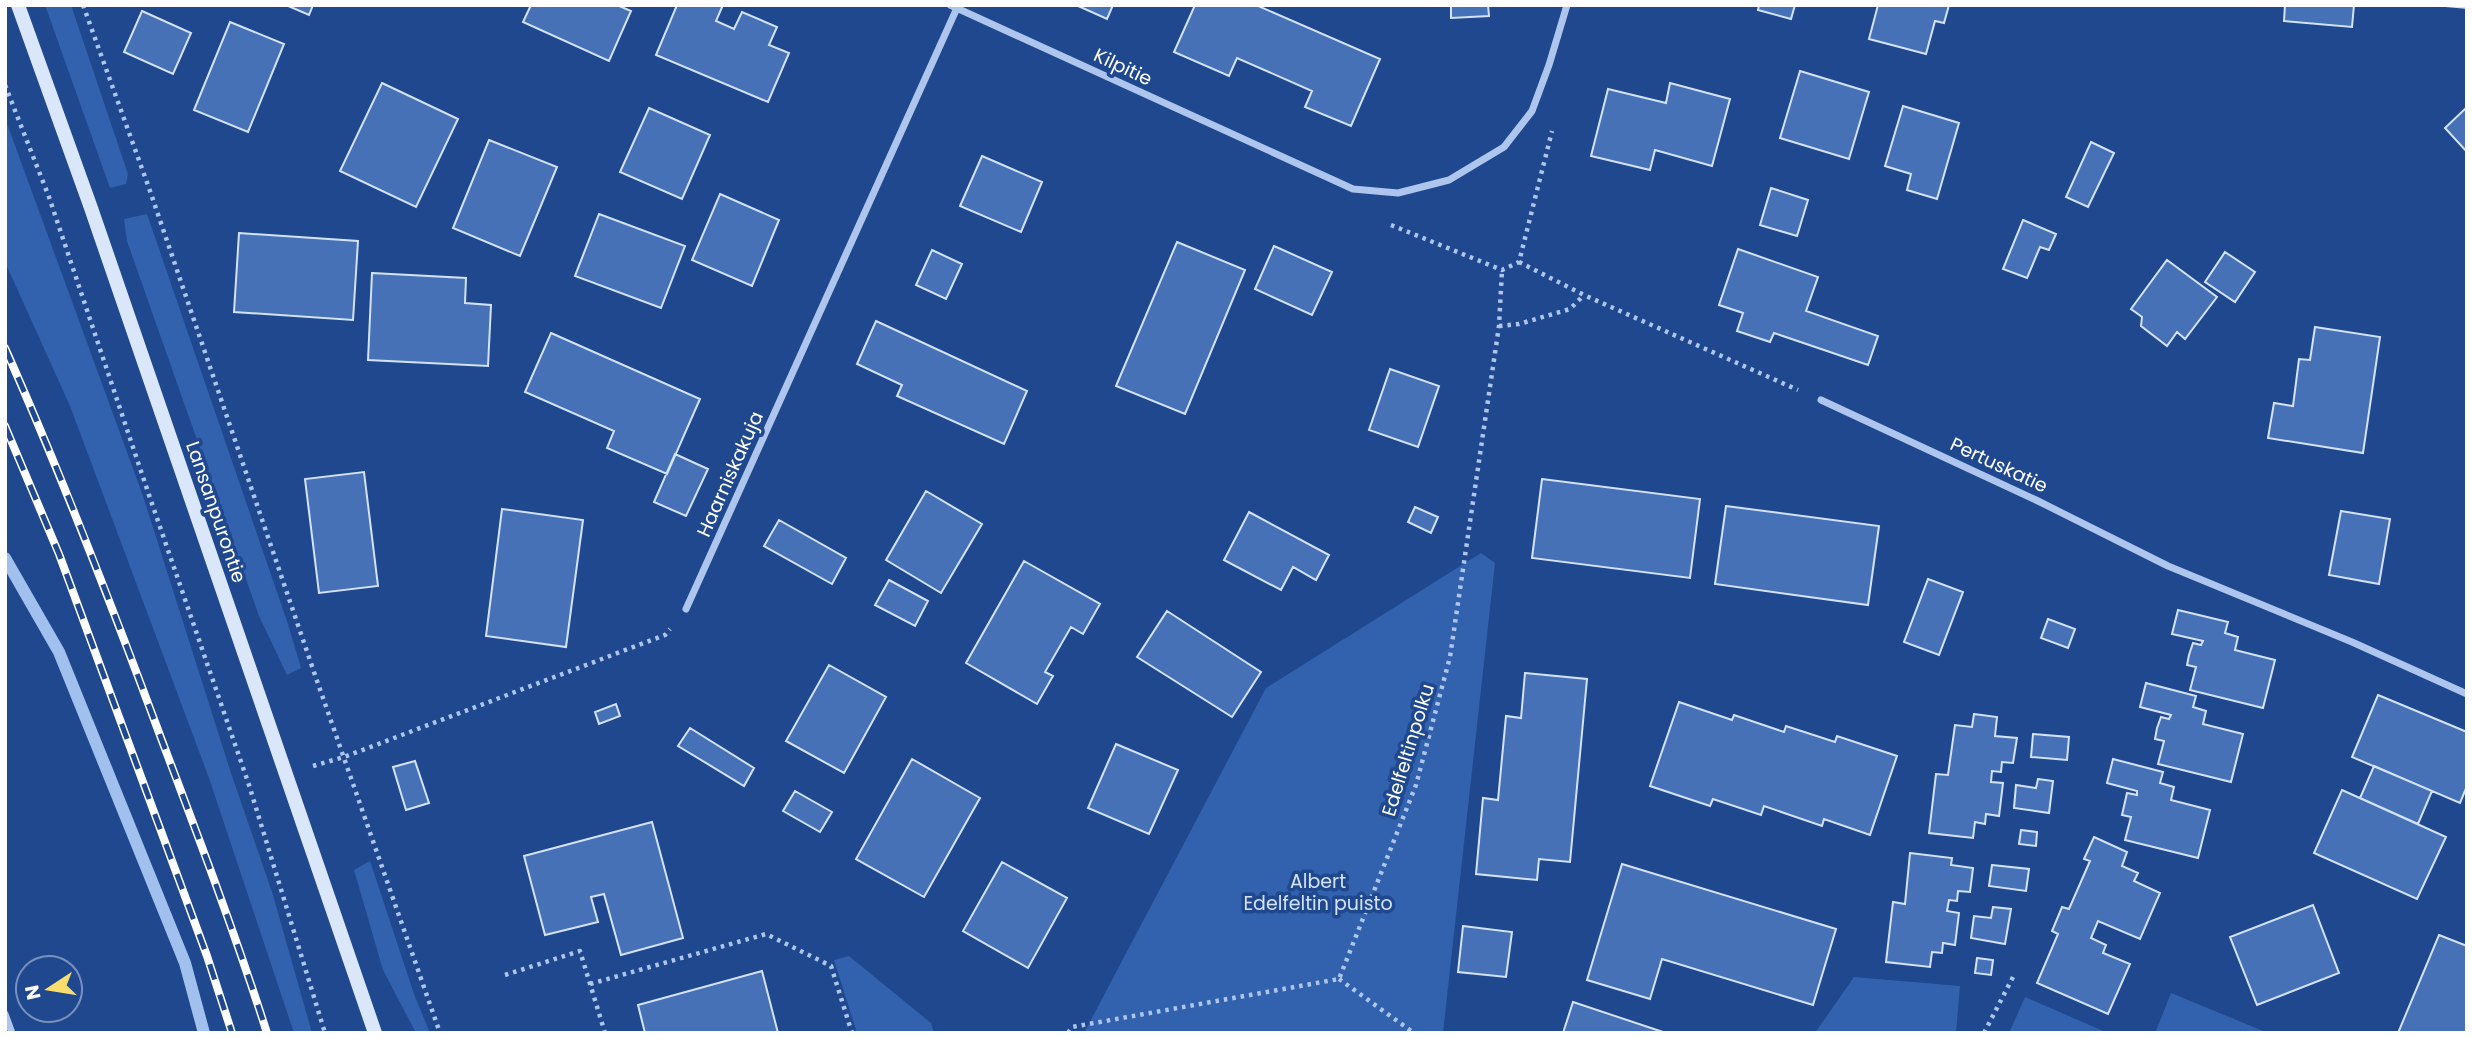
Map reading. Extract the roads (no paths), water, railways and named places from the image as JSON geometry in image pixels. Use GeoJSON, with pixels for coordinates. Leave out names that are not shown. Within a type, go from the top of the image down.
{"type":"FeatureCollection","features":[{"type":"Feature","properties":{"kind":"street","name":"Lansanpurontie"},"geometry":{"type":"LineString","coordinates":[[18,5],[374,1033]]}},
{"type":"Feature","properties":{"kind":"street","name":"Kilpitie"},"geometry":{"type":"LineString","coordinates":[[954,7],[1353,189],[1398,193],[1449,180],[1504,148],[1532,111],[1567,5]]}},
{"type":"Feature","properties":{"kind":"street","name":"Haarniskakuja"},"geometry":{"type":"LineString","coordinates":[[686,609],[954,7]]}},
{"type":"Feature","properties":{"kind":"street","name":"Pertuskatie"},"geometry":{"type":"LineString","coordinates":[[1821,400],[2036,500],[2168,566],[2352,642],[2467,694]]}},
{"type":"Feature","properties":{"kind":"street"},"geometry":{"type":"LineString","coordinates":[[5,1014],[12,1033]]}},
{"type":"Feature","properties":{"kind":"waterway"},"geometry":{"type":"LineString","coordinates":[[5,558],[59,652],[185,963],[204,1033]]}},
{"type":"Feature","properties":{"kind":"railway"},"geometry":{"type":"LineString","coordinates":[[5,348],[124,639],[216,885],[267,1033]]}},
{"type":"Feature","properties":{"kind":"railway"},"geometry":{"type":"LineString","coordinates":[[5,426],[59,554],[207,956],[232,1033]]}},
{"type":"Feature","properties":{"kind":"park label","name":"Albert Edelfeltin puisto"},"geometry":{"type":"Point","coordinates":[1318,892]}}]}
